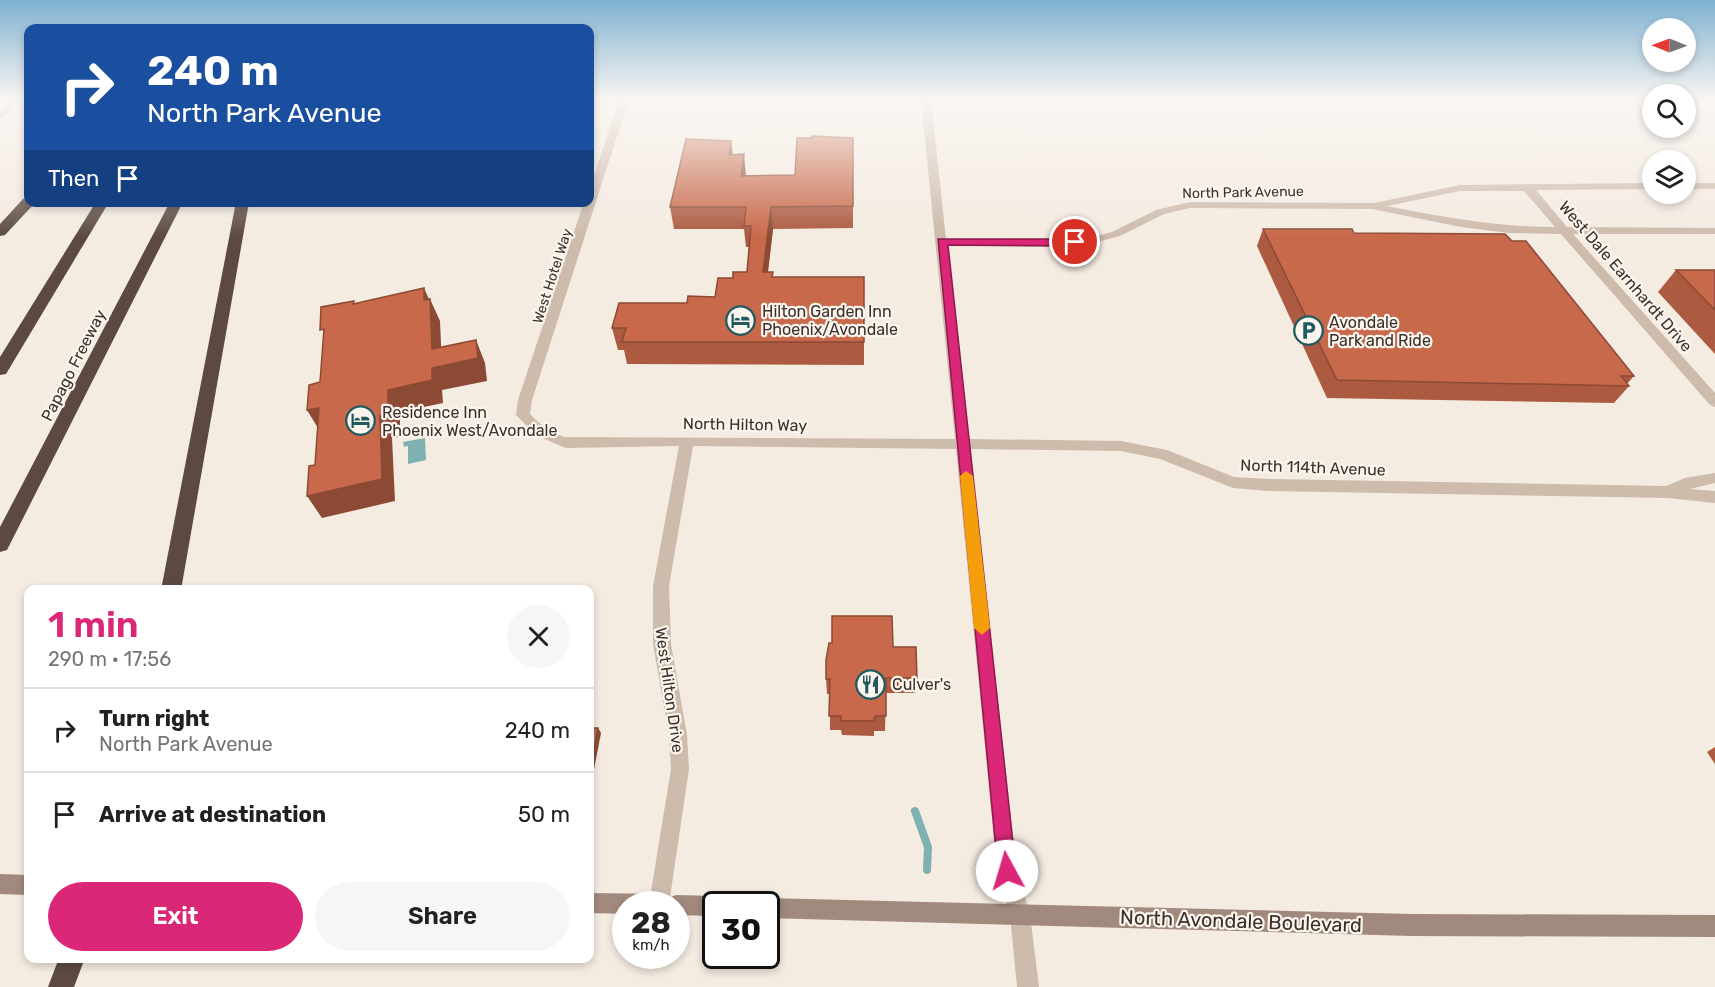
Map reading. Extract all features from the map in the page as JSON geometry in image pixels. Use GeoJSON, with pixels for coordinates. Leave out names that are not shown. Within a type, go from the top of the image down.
{"type":"FeatureCollection","features":[{"type":"Feature","properties":{"kind":"highway"},"geometry":{"type":"LineString","coordinates":[[0,232],[24,206]]}},
{"type":"Feature","properties":{"kind":"highway"},"geometry":{"type":"LineString","coordinates":[[0,370],[100,207]]}},
{"type":"Feature","properties":{"kind":"highway","name":"Papago Freeway"},"geometry":{"type":"LineString","coordinates":[[0,545],[174,207]]}},
{"type":"Feature","properties":{"kind":"highway"},"geometry":{"type":"LineString","coordinates":[[172,585],[242,207]]}},
{"type":"Feature","properties":{"kind":"highway"},"geometry":{"type":"LineString","coordinates":[[61,987],[70,963]]}},
{"type":"Feature","properties":{"kind":"main road"},"geometry":{"type":"LineString","coordinates":[[0,884],[24,885]]}},
{"type":"Feature","properties":{"kind":"main road"},"geometry":{"type":"LineString","coordinates":[[594,903],[612,903]]}},
{"type":"Feature","properties":{"kind":"main road","name":"North Avondale Boulevard"},"geometry":{"type":"LineString","coordinates":[[780,908],[1411,925],[1715,926]]}},
{"type":"Feature","properties":{"kind":"street","name":"West Hotel Way"},"geometry":{"type":"LineString","coordinates":[[594,190],[609,145]]}},
{"type":"Feature","properties":{"kind":"street"},"geometry":{"type":"LineString","coordinates":[[931,145],[1007,871],[1020,915],[1028,987]]}},
{"type":"Feature","properties":{"kind":"street","name":"North Park Avenue"},"geometry":{"type":"LineString","coordinates":[[1372,206],[1460,188],[1642,186]]}},
{"type":"Feature","properties":{"kind":"street"},"geometry":{"type":"LineString","coordinates":[[1696,186],[1715,186]]}},
{"type":"Feature","properties":{"kind":"street","name":"West Dale Earnhardt Drive"},"geometry":{"type":"LineString","coordinates":[[1528,188],[1666,350],[1715,402]]}},
{"type":"Feature","properties":{"kind":"street","name":"North Park Avenue"},"geometry":{"type":"LineString","coordinates":[[942,242],[1057,244],[1086,241],[1116,234],[1160,212],[1191,205],[1372,206],[1509,230],[1715,231]]}},
{"type":"Feature","properties":{"kind":"street","name":"West Hotel Way"},"geometry":{"type":"LineString","coordinates":[[531,426],[523,415],[525,400],[588,207]]}},
{"type":"Feature","properties":{"kind":"street","name":"West Dale Earnhardt Drive"},"geometry":{"type":"LineString","coordinates":[[1700,384],[1715,394]]}},
{"type":"Feature","properties":{"kind":"street","name":"North Hilton Way"},"geometry":{"type":"LineString","coordinates":[[531,426],[550,438],[566,443],[687,441],[963,444]]}},
{"type":"Feature","properties":{"kind":"street","name":"West Hilton Drive"},"geometry":{"type":"LineString","coordinates":[[661,891],[680,769],[678,735],[661,636],[661,586],[687,441]]}},
{"type":"Feature","properties":{"kind":"street","name":"North 114th Avenue"},"geometry":{"type":"LineString","coordinates":[[963,444],[1121,446],[1162,454],[1233,482],[1268,485],[1668,492],[1715,497]]}},
{"type":"Feature","properties":{"kind":"street"},"geometry":{"type":"LineString","coordinates":[[1668,492],[1685,484],[1715,478]]}},
{"type":"Feature","properties":{"kind":"water"},"geometry":{"type":"Polygon","coordinates":[[[425,438],[426,460],[408,464],[408,446],[404,447],[403,442],[425,438]]]}},
{"type":"Feature","properties":{"kind":"building"},"geometry":{"type":"Polygon","coordinates":[[[685,145],[730,145],[729,155],[744,154],[741,176],[795,175],[797,145],[853,145],[853,206],[771,207],[763,272],[773,272],[772,277],[864,277],[864,342],[622,342],[626,328],[612,328],[619,303],[687,303],[688,296],[715,297],[718,278],[733,278],[733,272],[747,272],[751,226],[744,226],[746,207],[670,207],[685,145]]]}},
{"type":"Feature","properties":{"kind":"building"},"geometry":{"type":"Polygon","coordinates":[[[1263,229],[1352,229],[1354,233],[1505,234],[1512,241],[1526,241],[1634,376],[1621,376],[1629,386],[1337,380],[1263,229]]]}},
{"type":"Feature","properties":{"kind":"building"},"geometry":{"type":"Polygon","coordinates":[[[1676,270],[1715,270],[1715,310],[1676,270]]]}},
{"type":"Feature","properties":{"kind":"building","name":"Residence Inn Phoenix West/Avondale"},"geometry":{"type":"Polygon","coordinates":[[[424,288],[424,300],[430,299],[432,349],[476,340],[478,358],[432,368],[432,380],[388,390],[388,414],[380,416],[382,479],[307,496],[309,466],[315,465],[319,408],[307,410],[309,385],[320,382],[324,329],[320,330],[321,307],[354,301],[353,304],[424,288]]]}},
{"type":"Feature","properties":{"kind":"building","name":"Culver's"},"geometry":{"type":"Polygon","coordinates":[[[832,616],[892,616],[893,647],[916,647],[917,678],[886,678],[886,716],[875,716],[874,721],[841,721],[841,716],[829,716],[830,679],[826,679],[826,660],[829,643],[832,643],[832,616]]]}},
{"type":"Feature","properties":{"kind":"building"},"geometry":{"type":"Polygon","coordinates":[[[594,728],[598,728],[594,750],[594,728]]]}},
{"type":"Feature","properties":{"kind":"waterway"},"geometry":{"type":"LineString","coordinates":[[915,811],[928,847],[927,870]]}},
{"type":"Feature","properties":{"kind":"slow traffic"},"geometry":{"type":"LineString","coordinates":[[966,476],[982,628]]}},
{"type":"Feature","properties":{"kind":"place","name":"Hilton Garden Inn Phoenix/Avondale"},"geometry":{"type":"Point","coordinates":[741,320]}},
{"type":"Feature","properties":{"kind":"place","name":"Avondale Park and Ride"},"geometry":{"type":"Point","coordinates":[1308,331]}},
{"type":"Feature","properties":{"kind":"place","name":"Residence Inn Phoenix West/Avondale"},"geometry":{"type":"Point","coordinates":[361,421]}},
{"type":"Feature","properties":{"kind":"place","name":"Culver's"},"geometry":{"type":"Point","coordinates":[871,684]}},
{"type":"Feature","properties":{"kind":"route"},"geometry":{"type":"LineString","coordinates":[[1007,871],[942,242],[1057,244],[1075,242]]}}]}
